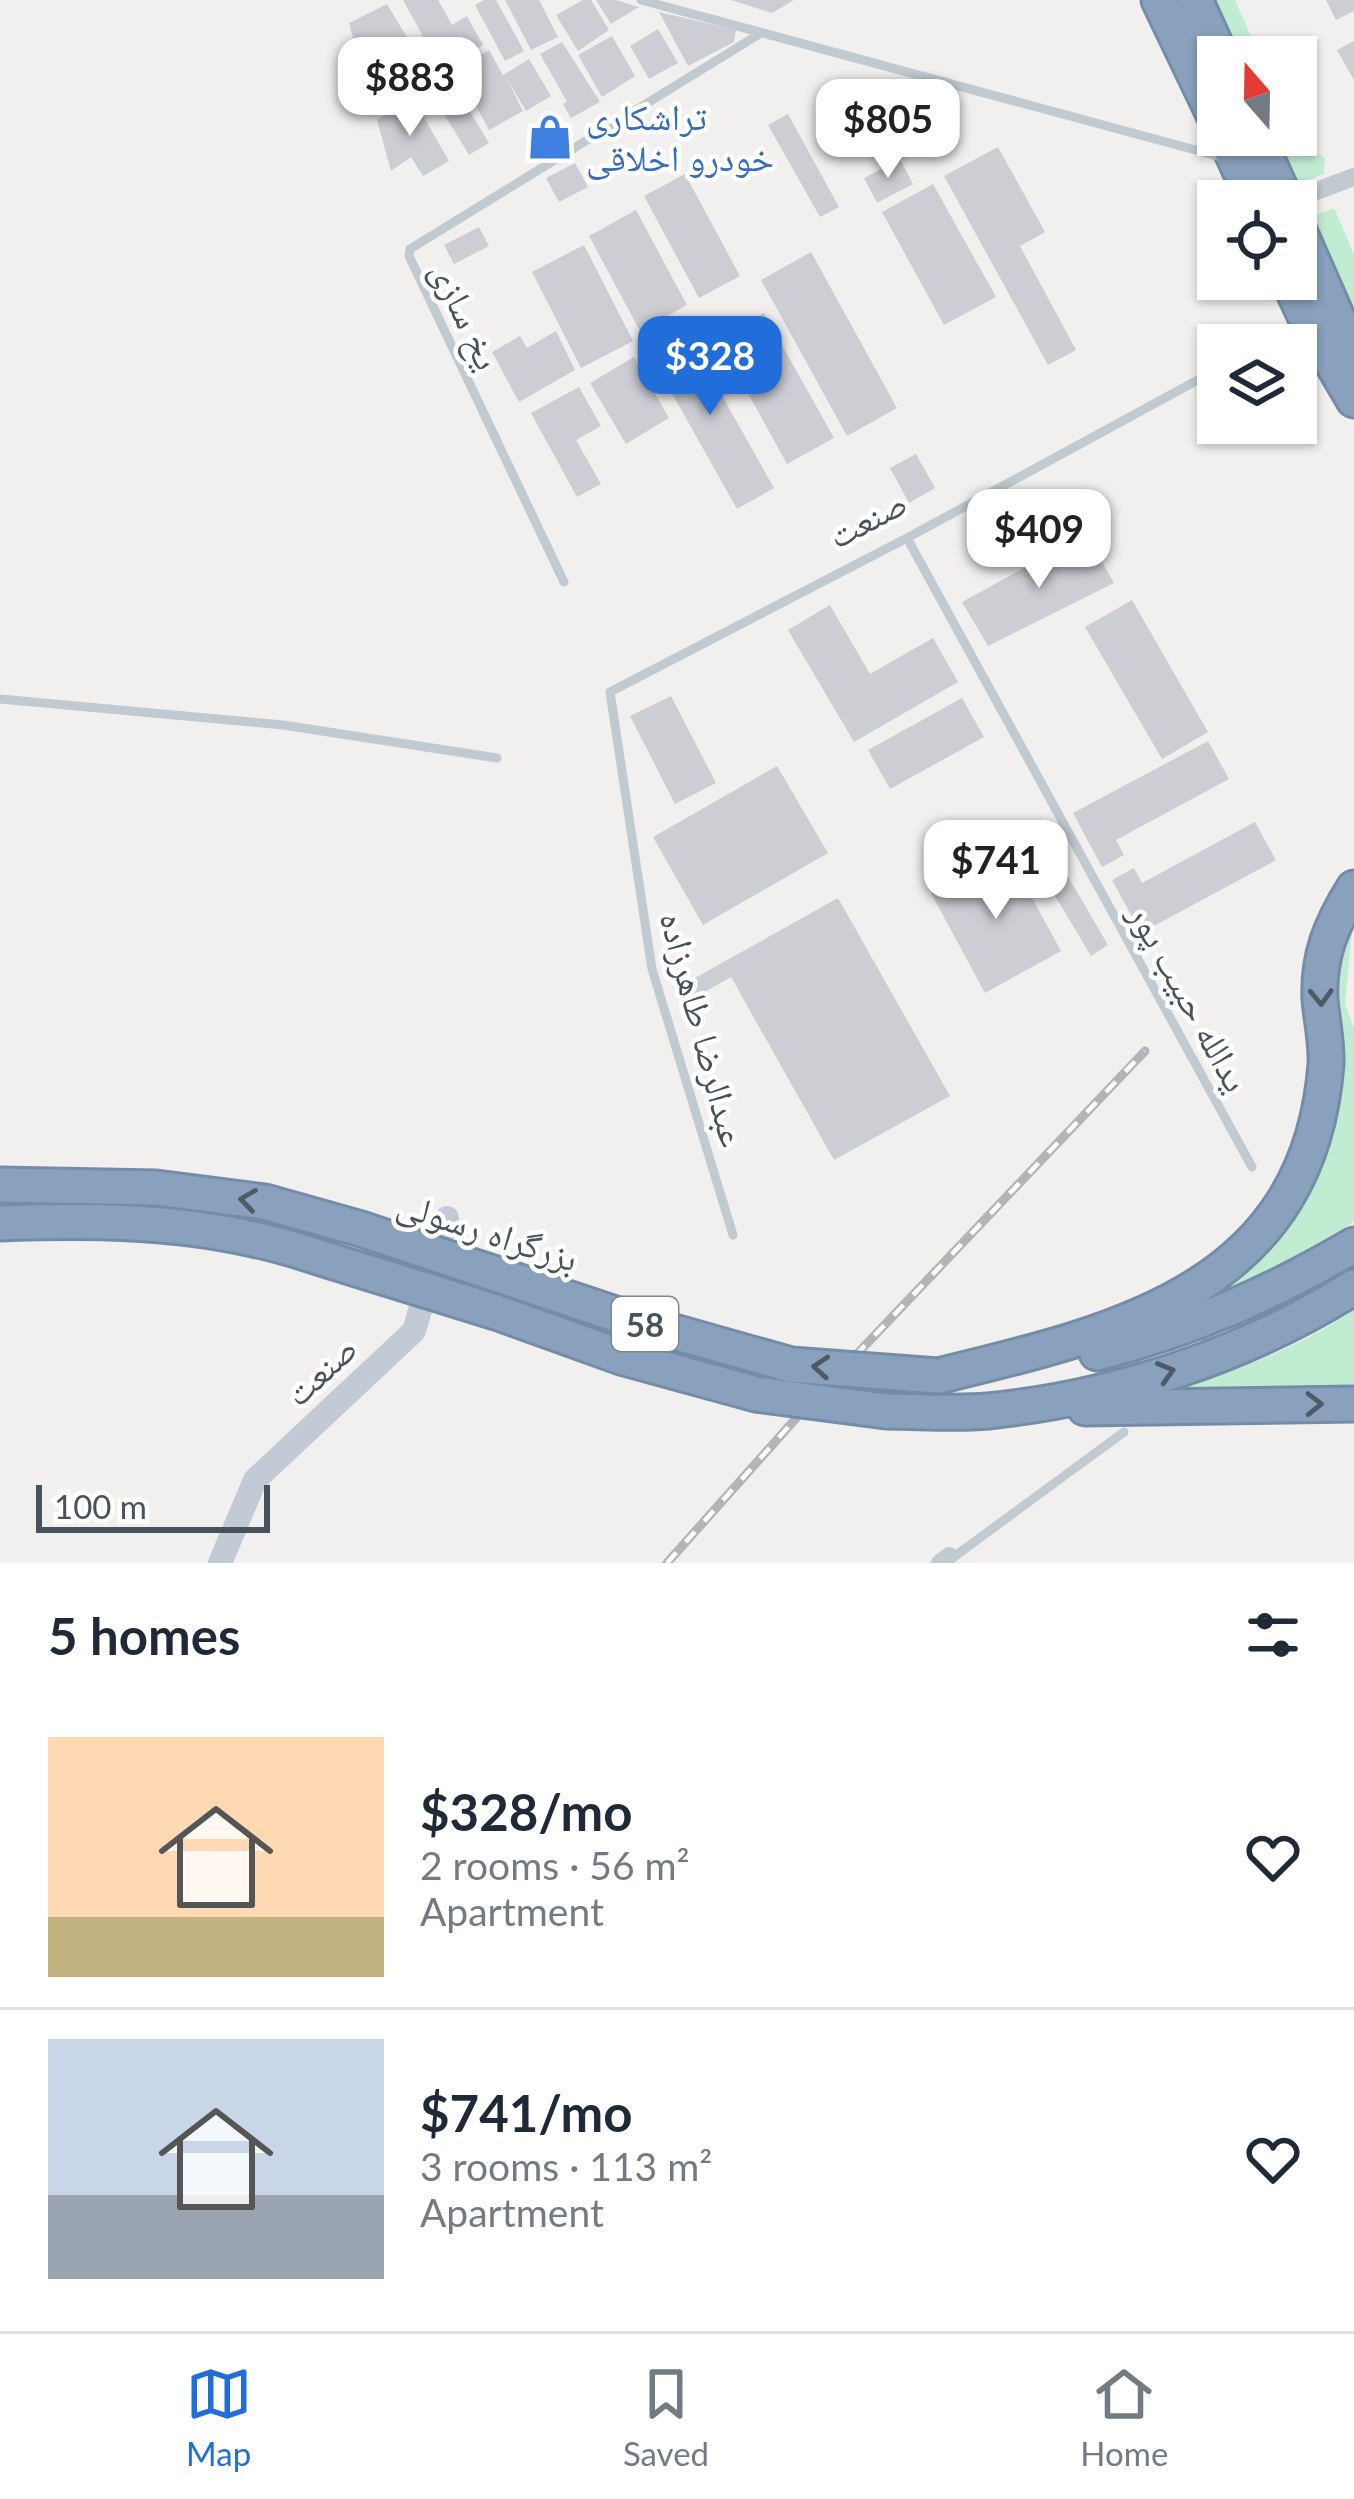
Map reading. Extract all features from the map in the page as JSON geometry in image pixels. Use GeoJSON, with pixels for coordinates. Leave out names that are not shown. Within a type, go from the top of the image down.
{"type":"FeatureCollection","features":[{"type":"Feature","properties":{"kind":"highway"},"geometry":{"type":"LineString","coordinates":[[1159,0],[1197,79]]}},
{"type":"Feature","properties":{"kind":"highway"},"geometry":{"type":"LineString","coordinates":[[1195,0],[1211,36]]}},
{"type":"Feature","properties":{"kind":"highway"},"geometry":{"type":"LineString","coordinates":[[1249,156],[1270,180]]}},
{"type":"Feature","properties":{"kind":"highway"},"geometry":{"type":"LineString","coordinates":[[1317,272],[1354,356]]}},
{"type":"Feature","properties":{"kind":"highway"},"geometry":{"type":"LineString","coordinates":[[1298,300],[1354,400]]}},
{"type":"Feature","properties":{"kind":"highway"},"geometry":{"type":"LineString","coordinates":[[938,1376],[1047,1350],[1128,1322],[1232,1264],[1264,1231],[1292,1189],[1307,1154],[1326,1060],[1322,954],[1330,928],[1354,888]]}},
{"type":"Feature","properties":{"kind":"highway","name":"بزرگراه رسولی"},"geometry":{"type":"LineString","coordinates":[[0,1185],[156,1188],[265,1202],[362,1229],[642,1323],[791,1365],[938,1376],[1048,1365],[1170,1334],[1289,1283],[1354,1245]]}},
{"type":"Feature","properties":{"kind":"highway","name":"بزرگراه رسولی"},"geometry":{"type":"LineString","coordinates":[[0,1223],[84,1220],[180,1226],[255,1239],[496,1312],[621,1357],[756,1394],[886,1412],[987,1411],[1095,1392],[1185,1367],[1262,1338],[1354,1287]]}},
{"type":"Feature","properties":{"kind":"highway"},"geometry":{"type":"LineString","coordinates":[[987,1411],[1354,1404]]}},
{"type":"Feature","properties":{"kind":"street"},"geometry":{"type":"LineString","coordinates":[[1317,190],[1354,176]]}},
{"type":"Feature","properties":{"kind":"street","name":"صنعت"},"geometry":{"type":"LineString","coordinates":[[220,1563],[255,1480],[414,1331],[447,1218]]}},
{"type":"Feature","properties":{"kind":"lane"},"geometry":{"type":"LineString","coordinates":[[641,0],[761,33],[1197,134]]}},
{"type":"Feature","properties":{"kind":"lane","name":"یخ سازی"},"geometry":{"type":"LineString","coordinates":[[564,582],[409,256],[410,249],[761,33]]}},
{"type":"Feature","properties":{"kind":"lane"},"geometry":{"type":"LineString","coordinates":[[1300,324],[1307,320]]}},
{"type":"Feature","properties":{"kind":"lane","name":"صنعت"},"geometry":{"type":"LineString","coordinates":[[610,692],[1197,380]]}},
{"type":"Feature","properties":{"kind":"lane","name":"یدالله حبیب پور"},"geometry":{"type":"LineString","coordinates":[[907,538],[1252,1167]]}},
{"type":"Feature","properties":{"kind":"lane","name":"عبدالرضا طاهرزاده"},"geometry":{"type":"LineString","coordinates":[[610,692],[652,968],[733,1235]]}},
{"type":"Feature","properties":{"kind":"lane"},"geometry":{"type":"LineString","coordinates":[[0,699],[283,725],[497,758]]}},
{"type":"Feature","properties":{"kind":"lane"},"geometry":{"type":"LineString","coordinates":[[948,1561],[1124,1432]]}},
{"type":"Feature","properties":{"kind":"green space"},"geometry":{"type":"Polygon","coordinates":[[[1208,0],[1235,0],[1251,36],[1224,36],[1208,0]]]}},
{"type":"Feature","properties":{"kind":"green space"},"geometry":{"type":"Polygon","coordinates":[[[1317,153],[1325,158],[1324,174],[1290,180],[1278,156],[1317,153]]]}},
{"type":"Feature","properties":{"kind":"green space"},"geometry":{"type":"Polygon","coordinates":[[[1334,208],[1354,254],[1354,324],[1317,243],[1318,214],[1334,208]]]}},
{"type":"Feature","properties":{"kind":"green space"},"geometry":{"type":"Polygon","coordinates":[[[1354,911],[1345,1004],[1354,1028],[1354,1222],[1276,1268],[1206,1298],[1284,1216],[1334,970],[1354,911]]]}},
{"type":"Feature","properties":{"kind":"green space"},"geometry":{"type":"Polygon","coordinates":[[[1354,1310],[1354,1393],[1180,1389],[1270,1356],[1354,1310]]]}},
{"type":"Feature","properties":{"kind":"building"},"geometry":{"type":"Polygon","coordinates":[[[403,0],[438,0],[452,25],[467,16],[483,45],[441,69],[403,0]]]}},
{"type":"Feature","properties":{"kind":"building"},"geometry":{"type":"Polygon","coordinates":[[[496,0],[524,51],[505,61],[475,5],[496,0]]]}},
{"type":"Feature","properties":{"kind":"building"},"geometry":{"type":"Polygon","coordinates":[[[505,0],[539,0],[558,37],[531,50],[505,0]]]}},
{"type":"Feature","properties":{"kind":"building"},"geometry":{"type":"Polygon","coordinates":[[[591,0],[609,30],[578,51],[556,15],[591,0]]]}},
{"type":"Feature","properties":{"kind":"building"},"geometry":{"type":"Polygon","coordinates":[[[596,0],[616,0],[639,7],[611,24],[596,0]]]}},
{"type":"Feature","properties":{"kind":"building"},"geometry":{"type":"Polygon","coordinates":[[[731,0],[794,0],[772,13],[731,0]]]}},
{"type":"Feature","properties":{"kind":"building"},"geometry":{"type":"Polygon","coordinates":[[[1326,0],[1354,0],[1354,11],[1336,20],[1326,0]]]}},
{"type":"Feature","properties":{"kind":"building"},"geometry":{"type":"Polygon","coordinates":[[[387,4],[429,74],[372,106],[349,23],[387,4]]]}},
{"type":"Feature","properties":{"kind":"building"},"geometry":{"type":"Polygon","coordinates":[[[659,12],[736,30],[734,42],[688,66],[659,12]]]}},
{"type":"Feature","properties":{"kind":"building"},"geometry":{"type":"Polygon","coordinates":[[[658,29],[678,63],[649,79],[630,46],[658,29]]]}},
{"type":"Feature","properties":{"kind":"building"},"geometry":{"type":"Polygon","coordinates":[[[612,36],[635,76],[602,97],[578,55],[612,36]]]}},
{"type":"Feature","properties":{"kind":"building"},"geometry":{"type":"Polygon","coordinates":[[[1354,41],[1354,80],[1337,50],[1354,41]]]}},
{"type":"Feature","properties":{"kind":"building"},"geometry":{"type":"Polygon","coordinates":[[[562,42],[600,102],[571,118],[540,54],[562,42]]]}},
{"type":"Feature","properties":{"kind":"building"},"geometry":{"type":"Polygon","coordinates":[[[489,50],[503,75],[529,59],[551,96],[526,111],[507,79],[523,111],[489,130],[456,68],[489,50]]]}},
{"type":"Feature","properties":{"kind":"building"},"geometry":{"type":"Polygon","coordinates":[[[450,79],[489,143],[469,155],[430,91],[450,79]]]}},
{"type":"Feature","properties":{"kind":"building"},"geometry":{"type":"Polygon","coordinates":[[[412,97],[449,161],[423,176],[411,157],[391,171],[377,120],[412,97]]]}},
{"type":"Feature","properties":{"kind":"building"},"geometry":{"type":"Polygon","coordinates":[[[788,114],[839,207],[820,217],[768,125],[788,114]]]}},
{"type":"Feature","properties":{"kind":"building"},"geometry":{"type":"Polygon","coordinates":[[[998,147],[1045,232],[1020,246],[1076,350],[1048,365],[944,176],[998,147]]]}},
{"type":"Feature","properties":{"kind":"building"},"geometry":{"type":"Polygon","coordinates":[[[900,159],[913,184],[877,203],[864,178],[900,159]]]}},
{"type":"Feature","properties":{"kind":"building"},"geometry":{"type":"Polygon","coordinates":[[[575,163],[588,187],[559,202],[546,178],[575,163]]]}},
{"type":"Feature","properties":{"kind":"building"},"geometry":{"type":"Polygon","coordinates":[[[685,174],[740,276],[699,298],[644,196],[685,174]]]}},
{"type":"Feature","properties":{"kind":"building"},"geometry":{"type":"Polygon","coordinates":[[[933,184],[996,297],[944,325],[882,212],[933,184]]]}},
{"type":"Feature","properties":{"kind":"building"},"geometry":{"type":"Polygon","coordinates":[[[636,210],[687,305],[640,331],[589,236],[636,210]]]}},
{"type":"Feature","properties":{"kind":"building"},"geometry":{"type":"Polygon","coordinates":[[[479,227],[489,246],[454,264],[444,245],[479,227]]]}},
{"type":"Feature","properties":{"kind":"building"},"geometry":{"type":"Polygon","coordinates":[[[584,245],[633,341],[581,368],[532,272],[584,245]]]}},
{"type":"Feature","properties":{"kind":"building"},"geometry":{"type":"Polygon","coordinates":[[[811,252],[897,408],[847,436],[761,280],[811,252]]]}},
{"type":"Feature","properties":{"kind":"building"},"geometry":{"type":"Polygon","coordinates":[[[764,313],[834,438],[787,464],[718,339],[764,313]]]}},
{"type":"Feature","properties":{"kind":"building"},"geometry":{"type":"Polygon","coordinates":[[[684,328],[774,488],[737,509],[647,349],[684,328]]]}},
{"type":"Feature","properties":{"kind":"building"},"geometry":{"type":"Polygon","coordinates":[[[556,331],[575,370],[519,402],[492,352],[520,336],[527,348],[556,331]]]}},
{"type":"Feature","properties":{"kind":"building"},"geometry":{"type":"Polygon","coordinates":[[[634,357],[669,418],[626,444],[590,383],[634,357]]]}},
{"type":"Feature","properties":{"kind":"building"},"geometry":{"type":"Polygon","coordinates":[[[579,387],[601,426],[576,440],[601,484],[577,497],[531,413],[579,387]]]}},
{"type":"Feature","properties":{"kind":"building"},"geometry":{"type":"Polygon","coordinates":[[[916,454],[935,488],[909,503],[890,468],[916,454]]]}},
{"type":"Feature","properties":{"kind":"building"},"geometry":{"type":"Polygon","coordinates":[[[1086,534],[1114,583],[988,646],[962,602],[1086,534]]]}},
{"type":"Feature","properties":{"kind":"building"},"geometry":{"type":"Polygon","coordinates":[[[1132,600],[1208,732],[1162,759],[1085,627],[1132,600]]]}},
{"type":"Feature","properties":{"kind":"building"},"geometry":{"type":"Polygon","coordinates":[[[830,605],[870,674],[933,638],[958,682],[854,742],[788,630],[830,605]]]}},
{"type":"Feature","properties":{"kind":"building"},"geometry":{"type":"Polygon","coordinates":[[[671,696],[716,783],[675,804],[630,716],[671,696]]]}},
{"type":"Feature","properties":{"kind":"building"},"geometry":{"type":"Polygon","coordinates":[[[962,698],[984,737],[890,789],[868,750],[962,698]]]}},
{"type":"Feature","properties":{"kind":"building"},"geometry":{"type":"Polygon","coordinates":[[[1208,741],[1229,779],[1116,840],[1124,855],[1102,867],[1073,813],[1208,741]]]}},
{"type":"Feature","properties":{"kind":"building"},"geometry":{"type":"Polygon","coordinates":[[[777,766],[828,853],[703,925],[653,837],[777,766]]]}},
{"type":"Feature","properties":{"kind":"building"},"geometry":{"type":"Polygon","coordinates":[[[1255,822],[1276,860],[1141,933],[1112,880],[1134,868],[1142,883],[1255,822]]]}},
{"type":"Feature","properties":{"kind":"building"},"geometry":{"type":"Polygon","coordinates":[[[1007,852],[1061,951],[985,993],[931,893],[1007,852]]]}},
{"type":"Feature","properties":{"kind":"building"},"geometry":{"type":"Polygon","coordinates":[[[1066,873],[1108,945],[1091,956],[1048,884],[1066,873]]]}},
{"type":"Feature","properties":{"kind":"building"},"geometry":{"type":"Polygon","coordinates":[[[838,898],[950,1096],[834,1160],[731,977],[694,998],[686,983],[838,898]]]}},
{"type":"Feature","properties":{"kind":"railway"},"geometry":{"type":"LineString","coordinates":[[667,1563],[798,1416],[1145,1051]]}},
{"type":"Feature","properties":{"kind":"place","name":"تراشکاری خودرو اخلاقی"},"geometry":{"type":"Point","coordinates":[550,137]}}]}
